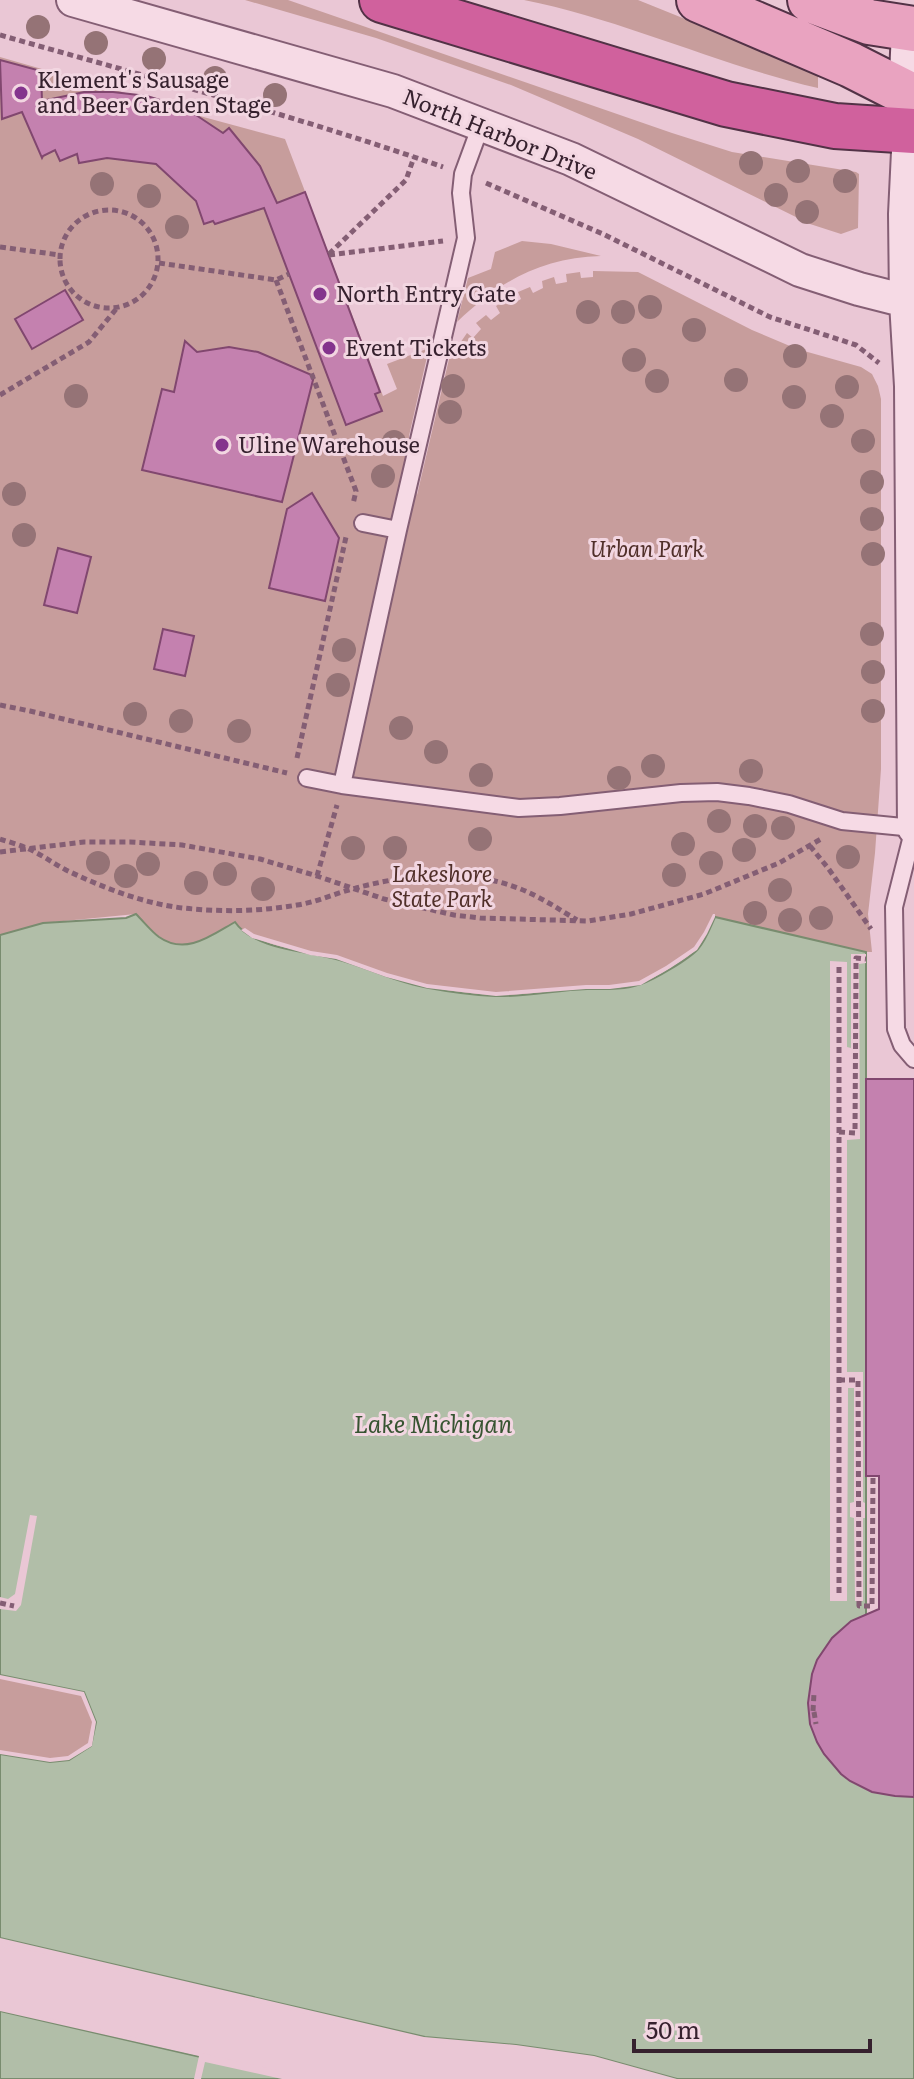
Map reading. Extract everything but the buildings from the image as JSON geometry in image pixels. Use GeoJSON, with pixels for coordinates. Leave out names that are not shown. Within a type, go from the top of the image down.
{"type":"FeatureCollection","features":[{"type":"Feature","properties":{"kind":"highway"},"geometry":{"type":"LineString","coordinates":[[382,0],[726,104],[835,126],[912,113]]}},
{"type":"Feature","properties":{"kind":"main road"},"geometry":{"type":"LineString","coordinates":[[699,0],[851,65],[912,113]]}},
{"type":"Feature","properties":{"kind":"main road"},"geometry":{"type":"LineString","coordinates":[[810,0],[869,22],[914,31],[912,113]]}},
{"type":"Feature","properties":{"kind":"street","name":"North Harbor Drive"},"geometry":{"type":"LineString","coordinates":[[73,0],[393,91],[571,159],[800,270],[910,303]]}},
{"type":"Feature","properties":{"kind":"street"},"geometry":{"type":"LineString","coordinates":[[912,113],[905,214],[910,303],[914,828]]}},
{"type":"Feature","properties":{"kind":"lane"},"geometry":{"type":"LineString","coordinates":[[342,785],[466,238],[461,193],[463,174],[481,125]]}},
{"type":"Feature","properties":{"kind":"lane"},"geometry":{"type":"LineString","coordinates":[[363,523],[398,530]]}},
{"type":"Feature","properties":{"kind":"lane"},"geometry":{"type":"LineString","coordinates":[[300,776],[342,785],[519,808],[717,792],[789,804],[842,821],[914,828],[894,907],[896,1029],[902,1045],[914,1059]]}},
{"type":"Feature","properties":{"kind":"path"},"geometry":{"type":"LineString","coordinates":[[0,35],[206,92],[463,174],[603,234],[770,317],[856,345]]}},
{"type":"Feature","properties":{"kind":"path"},"geometry":{"type":"LineString","coordinates":[[414,157],[406,180],[329,255],[466,238]]}},
{"type":"Feature","properties":{"kind":"path"},"geometry":{"type":"LineString","coordinates":[[113,209],[142,221],[157,247],[159,263],[155,279],[133,303],[117,308],[98,307],[75,295],[61,270],[60,255],[64,240],[83,217],[113,209]]}},
{"type":"Feature","properties":{"kind":"path"},"geometry":{"type":"LineString","coordinates":[[0,247],[60,255]]}},
{"type":"Feature","properties":{"kind":"path"},"geometry":{"type":"LineString","coordinates":[[159,263],[276,280],[289,274]]}},
{"type":"Feature","properties":{"kind":"path"},"geometry":{"type":"LineString","coordinates":[[276,280],[356,491],[353,506]]}},
{"type":"Feature","properties":{"kind":"path"},"geometry":{"type":"LineString","coordinates":[[0,395],[89,342],[117,308]]}},
{"type":"Feature","properties":{"kind":"path"},"geometry":{"type":"LineString","coordinates":[[0,705],[300,776],[346,536]]}},
{"type":"Feature","properties":{"kind":"path"},"geometry":{"type":"LineString","coordinates":[[317,876],[342,785]]}},
{"type":"Feature","properties":{"kind":"path"},"geometry":{"type":"LineString","coordinates":[[0,852],[84,842],[182,845],[260,859],[384,899],[454,915],[578,921],[631,914],[704,894],[779,863],[810,846],[842,821]]}},
{"type":"Feature","properties":{"kind":"path"},"geometry":{"type":"LineString","coordinates":[[0,839],[136,898],[191,909],[267,910],[300,905],[355,888],[407,877],[437,875],[466,876],[516,887],[578,921]]}},
{"type":"Feature","properties":{"kind":"path"},"geometry":{"type":"LineString","coordinates":[[810,846],[874,934]]}},
{"type":"Feature","properties":{"kind":"path"},"geometry":{"type":"LineString","coordinates":[[839,1132],[855,1133],[856,958],[866,959]]}},
{"type":"Feature","properties":{"kind":"path"},"geometry":{"type":"LineString","coordinates":[[839,967],[839,1595]]}},
{"type":"Feature","properties":{"kind":"path"},"geometry":{"type":"LineString","coordinates":[[839,1380],[858,1380],[859,1606],[872,1606],[873,1476]]}},
{"type":"Feature","properties":{"kind":"path"},"geometry":{"type":"LineString","coordinates":[[0,1603],[14,1606]]}},
{"type":"Feature","properties":{"kind":"path"},"geometry":{"type":"LineString","coordinates":[[815,1683],[816,1724]]}},
{"type":"Feature","properties":{"kind":"green space"},"geometry":{"type":"Polygon","coordinates":[[[245,0],[288,0],[732,152],[856,172],[859,174],[858,228],[841,234],[810,224],[638,139],[511,85],[376,38],[245,0]]]}},
{"type":"Feature","properties":{"kind":"green space"},"geometry":{"type":"Polygon","coordinates":[[[524,0],[638,0],[818,76],[818,88],[598,19],[524,0]]]}},
{"type":"Feature","properties":{"kind":"green space"},"geometry":{"type":"Polygon","coordinates":[[[0,57],[129,94],[157,99],[196,115],[285,139],[383,396],[397,389],[387,364],[429,348],[409,436],[417,495],[449,359],[467,333],[473,338],[481,329],[476,323],[486,315],[491,320],[500,313],[496,306],[507,299],[511,305],[521,299],[518,292],[530,287],[533,293],[543,288],[542,281],[554,277],[556,284],[567,282],[566,274],[580,272],[581,278],[593,277],[593,271],[638,272],[752,330],[797,349],[861,367],[872,374],[881,399],[881,769],[868,914],[872,952],[697,950],[641,985],[496,996],[427,988],[252,938],[235,922],[208,938],[179,945],[159,937],[136,914],[43,923],[0,935],[0,57]]]}},
{"type":"Feature","properties":{"kind":"green space"},"geometry":{"type":"Polygon","coordinates":[[[522,241],[551,244],[601,256],[559,261],[523,274],[489,295],[457,322],[468,278],[491,269],[495,252],[522,241]]]}},
{"type":"Feature","properties":{"kind":"green space"},"geometry":{"type":"Polygon","coordinates":[[[0,1675],[84,1692],[96,1722],[92,1746],[69,1760],[50,1762],[0,1754],[0,1675]]]}},
{"type":"Feature","properties":{"kind":"water","name":"Lake Michigan"},"geometry":{"type":"Polygon","coordinates":[[[136,914],[156,935],[169,942],[198,942],[235,922],[254,938],[281,948],[336,959],[417,986],[495,996],[641,984],[694,953],[715,917],[866,952],[866,1620],[914,1721],[914,2079],[677,2079],[594,2056],[425,2037],[0,1938],[0,1754],[50,1762],[69,1760],[91,1746],[96,1722],[84,1692],[0,1675],[0,935],[43,923],[126,918],[136,914]]]}},
{"type":"Feature","properties":{"kind":"water"},"geometry":{"type":"Polygon","coordinates":[[[0,2011],[297,2079],[0,2079],[0,2011]]]}},
{"type":"Feature","properties":{"kind":"pier"},"geometry":{"type":"Polygon","coordinates":[[[713,914],[715,917],[697,950],[641,985],[496,996],[427,988],[336,959],[310,955],[252,938],[241,930],[245,928],[254,934],[311,951],[337,955],[427,984],[496,992],[639,981],[694,947],[713,914]]]}},
{"type":"Feature","properties":{"kind":"pier"},"geometry":{"type":"Polygon","coordinates":[[[851,954],[866,954],[866,963],[859,964],[860,1139],[847,1140],[847,1372],[863,1372],[863,1601],[855,1601],[854,1518],[850,1517],[850,1503],[854,1502],[854,1388],[848,1388],[847,1601],[830,1601],[830,961],[847,962],[847,1047],[851,1048],[851,954]]]}},
{"type":"Feature","properties":{"kind":"pier"},"geometry":{"type":"Polygon","coordinates":[[[30,1515],[37,1516],[21,1605],[16,1611],[0,1609],[0,1597],[8,1599],[15,1594],[30,1515]]]}},
{"type":"Feature","properties":{"kind":"pier"},"geometry":{"type":"Polygon","coordinates":[[[0,1675],[84,1692],[96,1722],[92,1746],[69,1760],[50,1762],[0,1754],[0,1750],[50,1758],[68,1756],[88,1743],[92,1722],[81,1696],[0,1679],[0,1675]]]}},
{"type":"Feature","properties":{"kind":"pier"},"geometry":{"type":"Polygon","coordinates":[[[0,1938],[424,2037],[594,2056],[677,2079],[662,2079],[593,2060],[424,2041],[37,1952],[0,1942],[0,1938]]]}},
{"type":"Feature","properties":{"kind":"pier"},"geometry":{"type":"Polygon","coordinates":[[[0,2007],[298,2075],[301,2079],[282,2079],[205,2062],[201,2079],[194,2079],[199,2056],[0,2011],[0,2007]]]}},
{"type":"Feature","properties":{"kind":"place","name":"Klement's Sausage and Beer Garden Stage"},"geometry":{"type":"Point","coordinates":[21,93]}},
{"type":"Feature","properties":{"kind":"place","name":"North Entry Gate"},"geometry":{"type":"Point","coordinates":[320,294]}},
{"type":"Feature","properties":{"kind":"place","name":"Event Tickets"},"geometry":{"type":"Point","coordinates":[329,348]}},
{"type":"Feature","properties":{"kind":"place","name":"Uline Warehouse"},"geometry":{"type":"Point","coordinates":[222,445]}},
{"type":"Feature","properties":{"kind":"park label","name":"Urban Park"},"geometry":{"type":"Point","coordinates":[647,549]}},
{"type":"Feature","properties":{"kind":"park label","name":"Lakeshore State Park"},"geometry":{"type":"Point","coordinates":[442,886]}}]}
